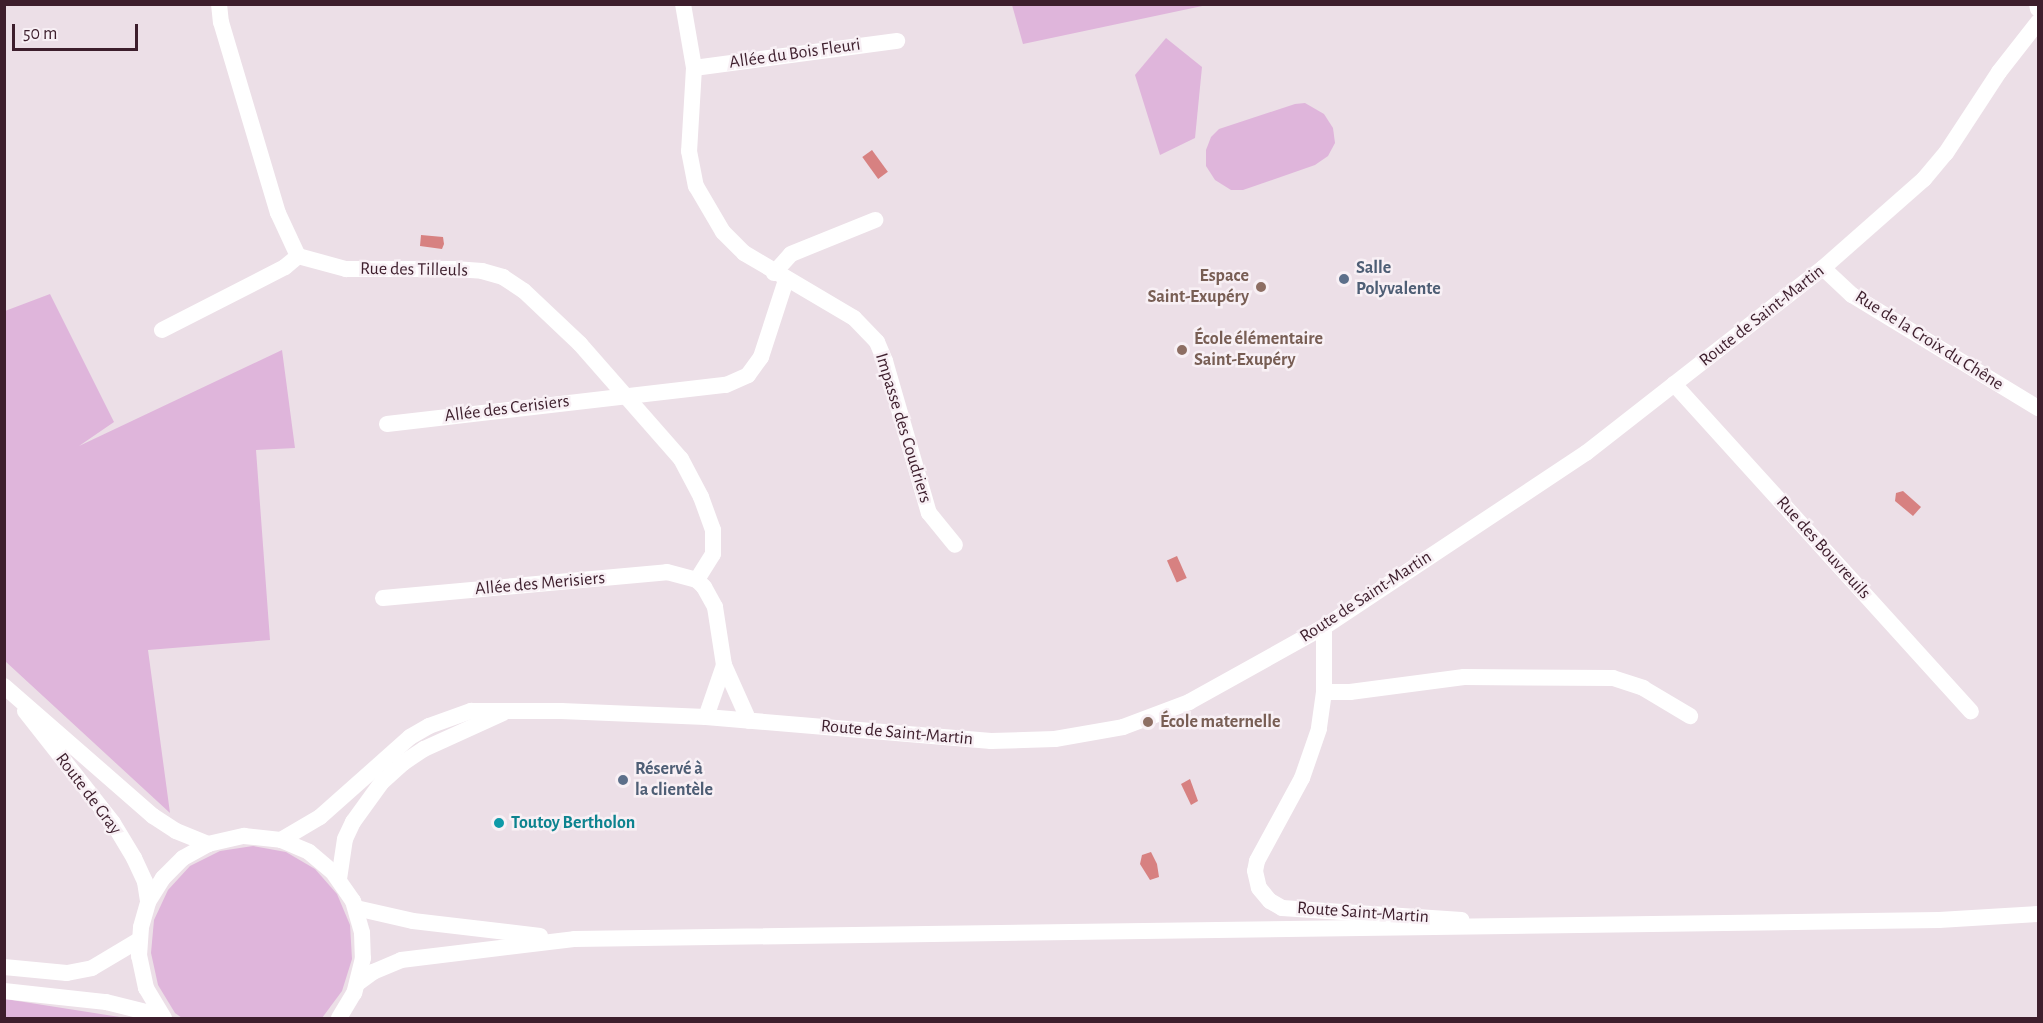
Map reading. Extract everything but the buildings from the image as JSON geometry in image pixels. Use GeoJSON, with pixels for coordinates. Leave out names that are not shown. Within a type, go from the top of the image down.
{"type":"FeatureCollection","features":[{"type":"Feature","properties":{"kind":"street"},"geometry":{"type":"LineString","coordinates":[[162,330],[285,267],[298,256],[278,213],[221,22],[219,4]]}},
{"type":"Feature","properties":{"kind":"street","name":"Impasse des Coudriers"},"geometry":{"type":"LineString","coordinates":[[684,4],[694,68],[689,151],[696,186],[723,231],[744,253],[854,318],[877,342],[885,361],[929,513],[955,545]]}},
{"type":"Feature","properties":{"kind":"street"},"geometry":{"type":"LineString","coordinates":[[2037,4],[2038,9]]}},
{"type":"Feature","properties":{"kind":"street","name":"Route de Saint-Martin"},"geometry":{"type":"LineString","coordinates":[[281,840],[320,817],[410,737],[429,726],[471,711],[706,717],[991,741],[1078,735],[1123,727],[1189,702],[1324,627],[1586,453],[1823,268],[1924,179],[1946,153],[1999,72],[2038,22]]}},
{"type":"Feature","properties":{"kind":"street","name":"Allée du Bois Fleuri"},"geometry":{"type":"LineString","coordinates":[[694,68],[897,41]]}},
{"type":"Feature","properties":{"kind":"street"},"geometry":{"type":"LineString","coordinates":[[780,276],[791,254],[875,220]]}},
{"type":"Feature","properties":{"kind":"street","name":"Rue des Tilleuls"},"geometry":{"type":"LineString","coordinates":[[298,256],[346,269],[482,271],[503,277],[524,291],[580,344],[681,459],[713,530],[713,554],[697,580]]}},
{"type":"Feature","properties":{"kind":"street","name":"Rue de la Croix du Chêne"},"geometry":{"type":"LineString","coordinates":[[1823,268],[1852,295],[2038,408]]}},
{"type":"Feature","properties":{"kind":"street","name":"Allée des Cerisiers"},"geometry":{"type":"LineString","coordinates":[[387,424],[726,385],[748,375],[761,357],[780,276]]}},
{"type":"Feature","properties":{"kind":"street","name":"Rue des Bouvreuils"},"geometry":{"type":"LineString","coordinates":[[1674,384],[1971,712]]}},
{"type":"Feature","properties":{"kind":"street","name":"Allée des Merisiers"},"geometry":{"type":"LineString","coordinates":[[383,598],[667,572],[697,580]]}},
{"type":"Feature","properties":{"kind":"street"},"geometry":{"type":"LineString","coordinates":[[697,580],[704,587],[715,607],[724,665],[748,721]]}},
{"type":"Feature","properties":{"kind":"street","name":"Route Saint-Martin"},"geometry":{"type":"LineString","coordinates":[[1324,627],[1324,692],[1319,729],[1302,778],[1257,861],[1255,871],[1259,888],[1270,901],[1282,908],[1535,925]]}},
{"type":"Feature","properties":{"kind":"street"},"geometry":{"type":"LineString","coordinates":[[706,717],[724,665]]}},
{"type":"Feature","properties":{"kind":"street"},"geometry":{"type":"LineString","coordinates":[[1324,692],[1350,692],[1464,677],[1613,678],[1643,688],[1690,716]]}},
{"type":"Feature","properties":{"kind":"street","name":"Route de Gray"},"geometry":{"type":"LineString","coordinates":[[8,690],[153,816],[176,831],[208,844]]}},
{"type":"Feature","properties":{"kind":"street","name":"Route de Gray"},"geometry":{"type":"LineString","coordinates":[[8,690],[113,823],[145,882],[148,902]]}},
{"type":"Feature","properties":{"kind":"street"},"geometry":{"type":"LineString","coordinates":[[339,879],[345,839],[353,822],[382,782],[403,763],[424,749],[509,711]]}},
{"type":"Feature","properties":{"kind":"street"},"geometry":{"type":"LineString","coordinates":[[163,1017],[144,980],[139,940],[148,902],[172,867],[208,844],[244,836],[281,840],[309,852],[339,879],[356,908],[363,945],[358,983],[339,1018]]}},
{"type":"Feature","properties":{"kind":"street"},"geometry":{"type":"LineString","coordinates":[[356,908],[413,921],[574,939]]}},
{"type":"Feature","properties":{"kind":"street"},"geometry":{"type":"LineString","coordinates":[[358,983],[373,972],[401,960],[574,939],[1939,920],[2038,914]]}},
{"type":"Feature","properties":{"kind":"street"},"geometry":{"type":"LineString","coordinates":[[4,967],[67,973],[92,968],[139,940]]}},
{"type":"Feature","properties":{"kind":"street"},"geometry":{"type":"LineString","coordinates":[[4,991],[106,1002],[163,1017]]}},
{"type":"Feature","properties":{"kind":"shaded area"},"geometry":{"type":"Polygon","coordinates":[[[1012,4],[1207,5],[1023,44],[1012,4]]]}},
{"type":"Feature","properties":{"kind":"shaded area"},"geometry":{"type":"Polygon","coordinates":[[[1166,38],[1202,67],[1195,138],[1160,155],[1135,75],[1166,38]]]}},
{"type":"Feature","properties":{"kind":"shaded area"},"geometry":{"type":"Polygon","coordinates":[[[1305,103],[1324,114],[1333,128],[1335,143],[1328,156],[1315,165],[1243,190],[1231,190],[1215,180],[1206,166],[1206,150],[1211,137],[1219,129],[1295,104],[1305,103]]]}},
{"type":"Feature","properties":{"kind":"shaded area"},"geometry":{"type":"Polygon","coordinates":[[[872,150],[888,172],[878,179],[862,157],[872,150]]]}},
{"type":"Feature","properties":{"kind":"shaded area"},"geometry":{"type":"Polygon","coordinates":[[[421,235],[443,237],[442,249],[420,246],[421,235]]]}},
{"type":"Feature","properties":{"kind":"shaded area"},"geometry":{"type":"Polygon","coordinates":[[[50,294],[114,422],[79,446],[282,350],[295,448],[256,450],[270,640],[148,650],[170,813],[5,661],[5,311],[50,294]]]}},
{"type":"Feature","properties":{"kind":"shaded area"},"geometry":{"type":"Polygon","coordinates":[[[1903,491],[1921,507],[1913,516],[1895,501],[1896,493],[1903,491]]]}},
{"type":"Feature","properties":{"kind":"shaded area"},"geometry":{"type":"Polygon","coordinates":[[[1177,556],[1187,578],[1177,582],[1167,560],[1177,556]]]}},
{"type":"Feature","properties":{"kind":"shaded area"},"geometry":{"type":"Polygon","coordinates":[[[1190,779],[1198,801],[1191,805],[1181,784],[1190,779]]]}},
{"type":"Feature","properties":{"kind":"shaded area"},"geometry":{"type":"Polygon","coordinates":[[[253,846],[286,852],[315,869],[337,894],[350,925],[352,959],[342,991],[322,1018],[182,1018],[175,1013],[158,985],[151,953],[154,920],[168,890],[190,866],[220,851],[253,846]]]}},
{"type":"Feature","properties":{"kind":"shaded area"},"geometry":{"type":"Polygon","coordinates":[[[1151,852],[1157,864],[1159,877],[1150,880],[1140,864],[1142,855],[1151,852]]]}},
{"type":"Feature","properties":{"kind":"shaded area"},"geometry":{"type":"Polygon","coordinates":[[[5,999],[126,1018],[5,1018],[5,999]]]}},
{"type":"Feature","properties":{"kind":"place","name":"Salle Polyvalente"},"geometry":{"type":"Point","coordinates":[1344,279]}},
{"type":"Feature","properties":{"kind":"place","name":"Espace Saint-Exupéry"},"geometry":{"type":"Point","coordinates":[1261,287]}},
{"type":"Feature","properties":{"kind":"place","name":"École élémentaire Saint-Exupéry"},"geometry":{"type":"Point","coordinates":[1182,350]}},
{"type":"Feature","properties":{"kind":"place","name":"École maternelle"},"geometry":{"type":"Point","coordinates":[1148,722]}},
{"type":"Feature","properties":{"kind":"place","name":"Réservé à la clientèle"},"geometry":{"type":"Point","coordinates":[623,780]}},
{"type":"Feature","properties":{"kind":"place","name":"Toutoy Bertholon"},"geometry":{"type":"Point","coordinates":[499,823]}}]}
